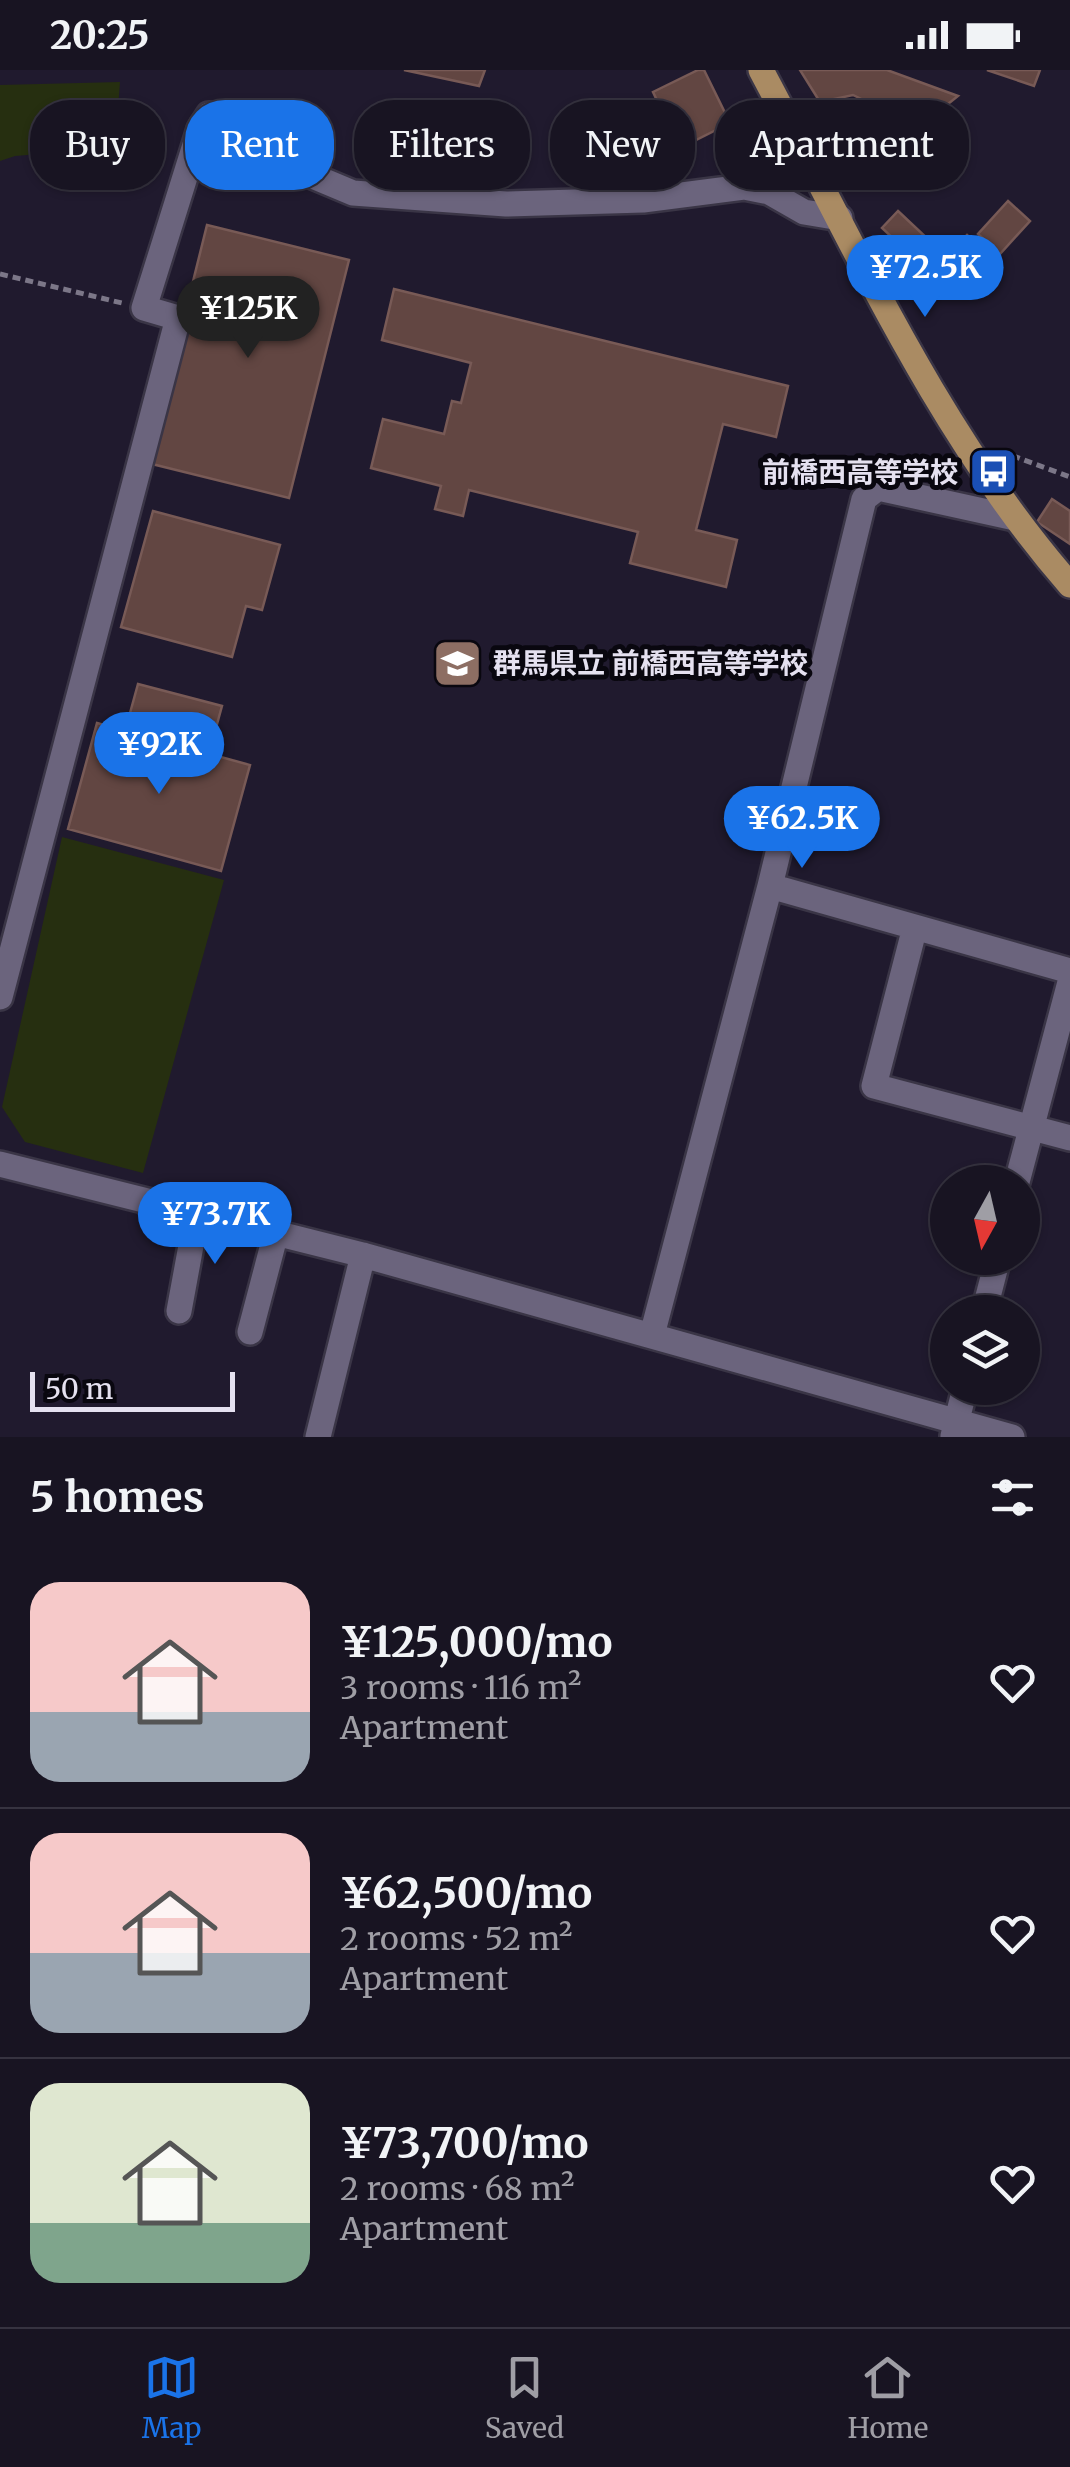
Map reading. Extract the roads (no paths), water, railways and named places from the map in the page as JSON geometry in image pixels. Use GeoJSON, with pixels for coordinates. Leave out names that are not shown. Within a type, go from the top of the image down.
{"type":"FeatureCollection","features":[{"type":"Feature","properties":{"kind":"main road"},"geometry":{"type":"LineString","coordinates":[[761,70],[968,450],[1015,518],[1070,585]]}},
{"type":"Feature","properties":{"kind":"street"},"geometry":{"type":"LineString","coordinates":[[0,997],[178,318],[144,308],[200,129],[209,115],[246,133],[291,167],[353,194],[506,204],[643,200],[744,187],[769,192],[804,212],[840,218]]}},
{"type":"Feature","properties":{"kind":"street"},"geometry":{"type":"LineString","coordinates":[[652,1335],[770,886],[864,499],[878,488],[1015,518]]}},
{"type":"Feature","properties":{"kind":"street"},"geometry":{"type":"LineString","coordinates":[[770,886],[1070,971]]}},
{"type":"Feature","properties":{"kind":"street"},"geometry":{"type":"LineString","coordinates":[[915,927],[874,1086],[1070,1138]]}},
{"type":"Feature","properties":{"kind":"street"},"geometry":{"type":"LineString","coordinates":[[1020,1165],[1070,982]]}},
{"type":"Feature","properties":{"kind":"street"},"geometry":{"type":"LineString","coordinates":[[0,1164],[363,1255],[652,1335],[954,1430],[1012,1437]]}},
{"type":"Feature","properties":{"kind":"street"},"geometry":{"type":"LineString","coordinates":[[178,1311],[197,1213]]}},
{"type":"Feature","properties":{"kind":"street"},"geometry":{"type":"LineString","coordinates":[[250,1332],[276,1233]]}},
{"type":"Feature","properties":{"kind":"street"},"geometry":{"type":"LineString","coordinates":[[318,1437],[363,1255]]}},
{"type":"Feature","properties":{"kind":"street"},"geometry":{"type":"LineString","coordinates":[[954,1430],[961,1405]]}},
{"type":"Feature","properties":{"kind":"place","name":"前橋西高等学校"},"geometry":{"type":"Point","coordinates":[993,472]}},
{"type":"Feature","properties":{"kind":"place","name":"群馬県立 前橋西高等学校"},"geometry":{"type":"Point","coordinates":[458,663]}}]}
